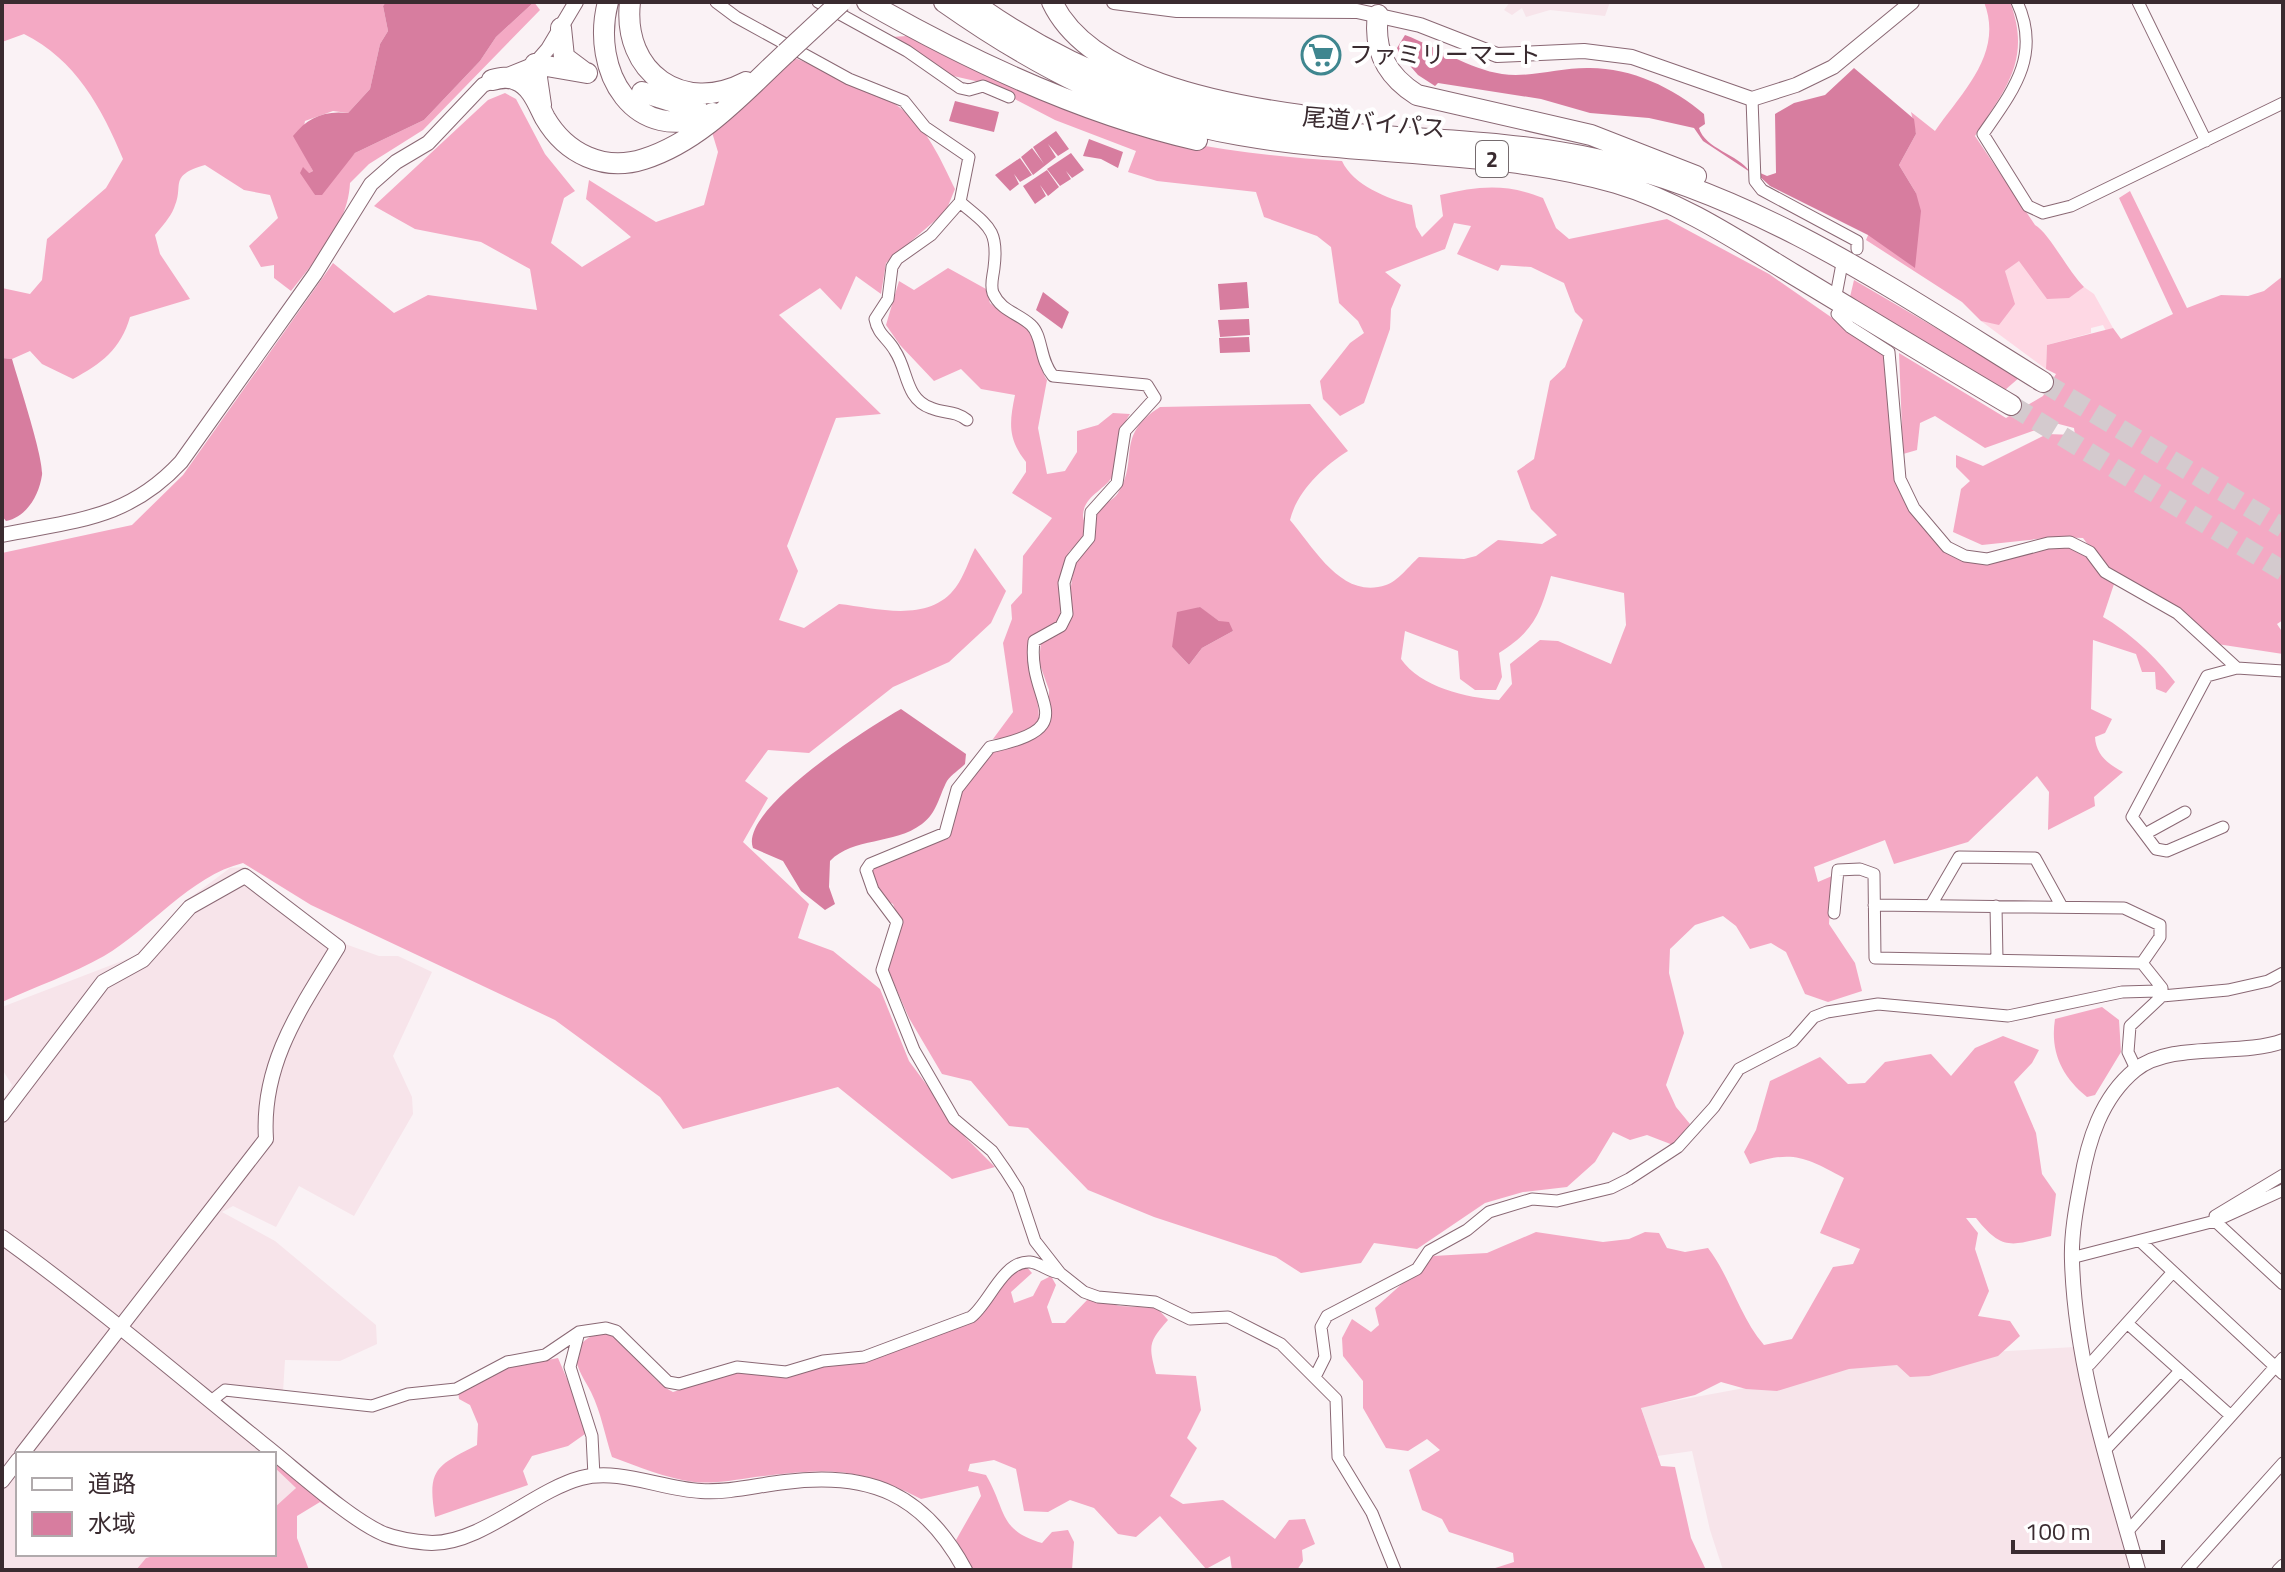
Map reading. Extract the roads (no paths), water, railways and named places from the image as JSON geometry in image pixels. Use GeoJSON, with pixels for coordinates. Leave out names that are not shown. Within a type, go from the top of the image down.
{"type":"FeatureCollection","features":[{"type":"Feature","properties":{"kind":"highway"},"geometry":{"type":"LineString","coordinates":[[608,2],[603,30],[606,63],[630,105],[658,119],[689,121],[717,112],[841,2]]}},
{"type":"Feature","properties":{"kind":"highway"},"geometry":{"type":"LineString","coordinates":[[630,2],[629,22],[634,47],[657,78],[681,91],[703,95],[741,90]]}},
{"type":"Feature","properties":{"kind":"highway"},"geometry":{"type":"LineString","coordinates":[[784,51],[833,2]]}},
{"type":"Feature","properties":{"kind":"highway"},"geometry":{"type":"LineString","coordinates":[[867,2],[922,33],[1113,118],[1213,143],[1273,150],[1452,156]]}},
{"type":"Feature","properties":{"kind":"highway"},"geometry":{"type":"LineString","coordinates":[[893,2],[997,68]]}},
{"type":"Feature","properties":{"kind":"highway","name":"尾道バイパス"},"geometry":{"type":"LineString","coordinates":[[944,2],[1050,70],[1161,117],[1276,141],[1452,156],[1582,175],[1654,197],[1725,233],[2011,405]]}},
{"type":"Feature","properties":{"kind":"highway","name":"尾道バイパス"},"geometry":{"type":"LineString","coordinates":[[972,2],[1018,34],[1085,71],[1121,87],[1203,111],[1316,130],[1556,152],[1676,181],[1799,235],[2043,382]]}},
{"type":"Feature","properties":{"kind":"highway"},"geometry":{"type":"LineString","coordinates":[[1052,2],[1082,43],[1112,65],[1189,91],[1283,113],[1382,127],[1554,143],[1636,165],[1676,181]]}},
{"type":"Feature","properties":{"kind":"highway"},"geometry":{"type":"LineString","coordinates":[[1378,15],[1376,43],[1380,56],[1395,78],[1417,95],[1549,123],[1681,169],[1800,229],[1934,315]]}},
{"type":"Feature","properties":{"kind":"highway"},"geometry":{"type":"LineString","coordinates":[[545,117],[535,64],[587,73],[564,57],[561,28]]}},
{"type":"Feature","properties":{"kind":"highway"},"geometry":{"type":"LineString","coordinates":[[492,80],[509,77],[522,83],[562,140],[587,157],[614,165],[630,163],[679,143],[741,90]]}},
{"type":"Feature","properties":{"kind":"highway"},"geometry":{"type":"LineString","coordinates":[[642,92],[680,104],[703,104],[741,90]]}},
{"type":"Feature","properties":{"kind":"street"},"geometry":{"type":"LineString","coordinates":[[2,535],[105,514],[135,502],[162,482],[181,462],[306,286],[371,184],[396,162],[428,143],[469,98],[492,80],[535,64],[576,2]]}},
{"type":"Feature","properties":{"kind":"street"},"geometry":{"type":"LineString","coordinates":[[716,2],[736,17],[849,79],[904,101],[925,127],[969,157],[960,202],[931,235],[897,259],[892,267],[888,299],[875,319],[877,331],[896,351],[908,388],[930,408],[955,411],[967,420]]}},
{"type":"Feature","properties":{"kind":"street"},"geometry":{"type":"LineString","coordinates":[[818,2],[907,51],[960,88],[969,90],[983,86],[1009,97]]}},
{"type":"Feature","properties":{"kind":"street"},"geometry":{"type":"LineString","coordinates":[[1114,2],[1177,10],[1333,9],[1378,15],[1420,25],[1497,55],[1584,51],[1632,57],[1752,99],[1796,85],[1833,67],[1912,2]]}},
{"type":"Feature","properties":{"kind":"street"},"geometry":{"type":"LineString","coordinates":[[1207,2],[1268,8]]}},
{"type":"Feature","properties":{"kind":"street"},"geometry":{"type":"LineString","coordinates":[[2017,2],[2027,35],[2021,72],[2018,83],[1983,134],[2028,206],[2043,213],[2071,206],[2283,103]]}},
{"type":"Feature","properties":{"kind":"street"},"geometry":{"type":"LineString","coordinates":[[2138,2],[2206,141]]}},
{"type":"Feature","properties":{"kind":"street"},"geometry":{"type":"LineString","coordinates":[[1752,99],[1755,173],[1762,190],[1857,241],[1857,249]]}},
{"type":"Feature","properties":{"kind":"street"},"geometry":{"type":"LineString","coordinates":[[960,202],[990,228],[997,240],[991,287],[994,297],[1032,325],[1038,337],[1043,363],[1053,376],[1147,385],[1155,398],[1125,431],[1117,483],[1091,512],[1089,538],[1071,560],[1064,583],[1067,614],[1061,626],[1034,641],[1037,675],[1046,705],[1045,721],[1037,732],[1024,739],[990,747],[957,789],[945,833],[870,864],[866,870],[866,878],[873,890],[897,922],[882,970],[914,1050],[954,1119],[992,1151],[1006,1171],[1018,1190],[1035,1241],[1060,1273],[1084,1292],[1098,1297],[1155,1302],[1190,1319],[1228,1317],[1281,1344],[1336,1399],[1338,1457],[1372,1513],[1395,1570]]}},
{"type":"Feature","properties":{"kind":"street"},"geometry":{"type":"LineString","coordinates":[[1837,290],[1841,269]]}},
{"type":"Feature","properties":{"kind":"street"},"geometry":{"type":"LineString","coordinates":[[1837,314],[1850,327],[1889,352],[1900,479],[1914,508],[1947,547],[1965,556],[1987,559],[2048,543],[2070,542],[2090,552],[2105,572],[2177,613],[2237,668]]}},
{"type":"Feature","properties":{"kind":"street"},"geometry":{"type":"LineString","coordinates":[[2223,827],[2167,851],[2156,849],[2132,817],[2207,676],[2237,668],[2283,671]]}},
{"type":"Feature","properties":{"kind":"street"},"geometry":{"type":"LineString","coordinates":[[2145,834],[2185,812]]}},
{"type":"Feature","properties":{"kind":"street"},"geometry":{"type":"LineString","coordinates":[[1931,905],[1959,857],[2035,858],[2062,907]]}},
{"type":"Feature","properties":{"kind":"street"},"geometry":{"type":"LineString","coordinates":[[1834,913],[1838,870],[1860,869],[1874,874],[1875,958],[2142,963]]}},
{"type":"Feature","properties":{"kind":"street"},"geometry":{"type":"LineString","coordinates":[[2,1115],[103,982],[143,960],[190,907],[245,876],[338,947],[288,1028],[264,1105],[266,1139],[118,1326],[24,1452]]}},
{"type":"Feature","properties":{"kind":"street"},"geometry":{"type":"LineString","coordinates":[[1874,905],[2124,908],[2160,925],[2160,937],[2142,963]]}},
{"type":"Feature","properties":{"kind":"street"},"geometry":{"type":"LineString","coordinates":[[1996,906],[1997,960]]}},
{"type":"Feature","properties":{"kind":"street"},"geometry":{"type":"LineString","coordinates":[[2142,963],[2162,988],[2162,996]]}},
{"type":"Feature","properties":{"kind":"street"},"geometry":{"type":"LineString","coordinates":[[2136,1069],[2128,1052],[2130,1026],[2162,996],[2228,990],[2268,981],[2283,973]]}},
{"type":"Feature","properties":{"kind":"street"},"geometry":{"type":"LineString","coordinates":[[1315,1377],[1325,1357],[1321,1327],[1327,1316],[1417,1269],[1429,1251],[1467,1230],[1489,1212],[1532,1199],[1557,1201],[1611,1188],[1629,1179],[1678,1147],[1714,1107],[1739,1069],[1793,1041],[1814,1017],[1878,1004],[2008,1016],[2122,992],[2157,991],[2162,996]]}},
{"type":"Feature","properties":{"kind":"street"},"geometry":{"type":"LineString","coordinates":[[2138,1570],[2078,1336],[2071,1258],[2085,1157],[2103,1106],[2136,1069],[2190,1053],[2259,1048],[2283,1041]]}},
{"type":"Feature","properties":{"kind":"street"},"geometry":{"type":"LineString","coordinates":[[2215,1221],[2215,1216],[2283,1175]]}},
{"type":"Feature","properties":{"kind":"street"},"geometry":{"type":"LineString","coordinates":[[2071,1258],[2215,1221],[2282,1192]]}},
{"type":"Feature","properties":{"kind":"street"},"geometry":{"type":"LineString","coordinates":[[2215,1221],[2283,1284]]}},
{"type":"Feature","properties":{"kind":"street"},"geometry":{"type":"LineString","coordinates":[[2,1237],[273,1452]]}},
{"type":"Feature","properties":{"kind":"street"},"geometry":{"type":"LineString","coordinates":[[2127,1532],[2231,1416],[2281,1366],[2172,1273],[2140,1241]]}},
{"type":"Feature","properties":{"kind":"street"},"geometry":{"type":"LineString","coordinates":[[211,1401],[225,1390],[372,1406],[408,1394],[464,1386],[507,1362],[545,1355],[579,1332],[606,1328],[616,1331],[668,1382],[679,1384],[737,1367],[786,1372],[823,1361],[885,1352],[971,1317],[981,1310],[1007,1272],[1021,1264],[1030,1262],[1060,1273]]}},
{"type":"Feature","properties":{"kind":"street"},"geometry":{"type":"LineString","coordinates":[[2084,1366],[2090,1364],[2172,1273]]}},
{"type":"Feature","properties":{"kind":"street"},"geometry":{"type":"LineString","coordinates":[[2127,1323],[2231,1416]]}},
{"type":"Feature","properties":{"kind":"street"},"geometry":{"type":"LineString","coordinates":[[579,1332],[570,1367],[589,1423],[594,1476]]}},
{"type":"Feature","properties":{"kind":"street"},"geometry":{"type":"LineString","coordinates":[[2106,1449],[2180,1371]]}},
{"type":"Feature","properties":{"kind":"street"},"geometry":{"type":"LineString","coordinates":[[276,1454],[320,1490],[382,1533],[395,1538],[435,1543],[449,1540],[564,1484],[594,1476],[705,1492],[821,1478],[870,1483],[909,1502],[929,1518],[950,1543],[965,1570]]}},
{"type":"Feature","properties":{"kind":"street"},"geometry":{"type":"LineString","coordinates":[[2,1481],[16,1463]]}},
{"type":"Feature","properties":{"kind":"street"},"geometry":{"type":"LineString","coordinates":[[2187,1570],[2283,1463]]}},
{"type":"Feature","properties":{"kind":"street"},"geometry":{"type":"LineString","coordinates":[[2278,1570],[2283,1565]]}},
{"type":"Feature","properties":{"kind":"water"},"geometry":{"type":"Polygon","coordinates":[[[386,2],[534,2],[496,37],[480,61],[424,120],[355,153],[322,195],[315,195],[300,173],[303,167],[309,173],[313,171],[293,136],[304,124],[317,117],[348,113],[370,89],[380,44],[388,31],[383,6],[386,2]]]}},
{"type":"Feature","properties":{"kind":"water"},"geometry":{"type":"Polygon","coordinates":[[[1405,35],[1465,63],[1502,74],[1603,69],[1650,80],[1679,95],[1704,114],[1705,124],[1699,128],[1702,135],[1750,172],[1703,141],[1694,128],[1649,118],[1590,113],[1541,99],[1438,83],[1435,86],[1418,75],[1398,52],[1397,48],[1405,35]]]}},
{"type":"Feature","properties":{"kind":"water"},"geometry":{"type":"Polygon","coordinates":[[[1854,68],[1914,119],[1916,134],[1899,165],[1916,193],[1921,211],[1915,268],[1868,235],[1770,186],[1758,175],[1758,172],[1767,176],[1776,173],[1775,114],[1794,103],[1825,95],[1854,68]]]}},
{"type":"Feature","properties":{"kind":"water"},"geometry":{"type":"Polygon","coordinates":[[[955,101],[999,112],[994,132],[949,121],[955,101]]]}},
{"type":"Feature","properties":{"kind":"water"},"geometry":{"type":"Polygon","coordinates":[[[1056,131],[1069,149],[1058,156],[1048,144],[1056,157],[1033,175],[1021,157],[1032,148],[1044,164],[1033,147],[1056,131]]]}},
{"type":"Feature","properties":{"kind":"water"},"geometry":{"type":"Polygon","coordinates":[[[1089,139],[1123,152],[1118,168],[1101,159],[1083,156],[1089,139]]]}},
{"type":"Feature","properties":{"kind":"water"},"geometry":{"type":"Polygon","coordinates":[[[1071,153],[1084,170],[1072,178],[1066,171],[1071,179],[1060,186],[1047,169],[1071,153]]]}},
{"type":"Feature","properties":{"kind":"water"},"geometry":{"type":"Polygon","coordinates":[[[1020,158],[1032,175],[1020,182],[1014,174],[1019,184],[1010,191],[995,175],[1020,158]]]}},
{"type":"Feature","properties":{"kind":"water"},"geometry":{"type":"Polygon","coordinates":[[[1047,170],[1059,187],[1048,196],[1040,185],[1046,196],[1035,204],[1023,186],[1047,170]]]}},
{"type":"Feature","properties":{"kind":"water"},"geometry":{"type":"Polygon","coordinates":[[[1247,282],[1249,308],[1220,310],[1218,284],[1247,282]]]}},
{"type":"Feature","properties":{"kind":"water"},"geometry":{"type":"Polygon","coordinates":[[[1043,292],[1069,312],[1062,329],[1036,310],[1043,292]]]}},
{"type":"Feature","properties":{"kind":"water"},"geometry":{"type":"Polygon","coordinates":[[[1249,319],[1250,335],[1220,337],[1218,320],[1249,319]]]}},
{"type":"Feature","properties":{"kind":"water"},"geometry":{"type":"Polygon","coordinates":[[[1249,337],[1250,352],[1220,353],[1219,338],[1249,337]]]}},
{"type":"Feature","properties":{"kind":"water"},"geometry":{"type":"Polygon","coordinates":[[[2,358],[12,359],[42,466],[38,490],[31,504],[20,515],[6,521],[2,516],[2,358]]]}},
{"type":"Feature","properties":{"kind":"water"},"geometry":{"type":"Polygon","coordinates":[[[1200,607],[1219,621],[1229,622],[1233,631],[1202,648],[1189,665],[1172,647],[1177,612],[1200,607]]]}},
{"type":"Feature","properties":{"kind":"water"},"geometry":{"type":"Polygon","coordinates":[[[901,709],[966,754],[965,764],[947,781],[934,810],[922,824],[899,835],[850,848],[830,861],[829,887],[835,904],[825,910],[801,891],[783,861],[753,848],[754,831],[766,812],[811,770],[901,709]]]}},
{"type":"Feature","properties":{"kind":"tunnel"},"geometry":{"type":"LineString","coordinates":[[2043,382],[2283,528]]}},
{"type":"Feature","properties":{"kind":"tunnel"},"geometry":{"type":"LineString","coordinates":[[2011,405],[2283,571]]}},
{"type":"Feature","properties":{"kind":"place","name":"ファミリーマート"},"geometry":{"type":"Point","coordinates":[1321,55]}}]}
